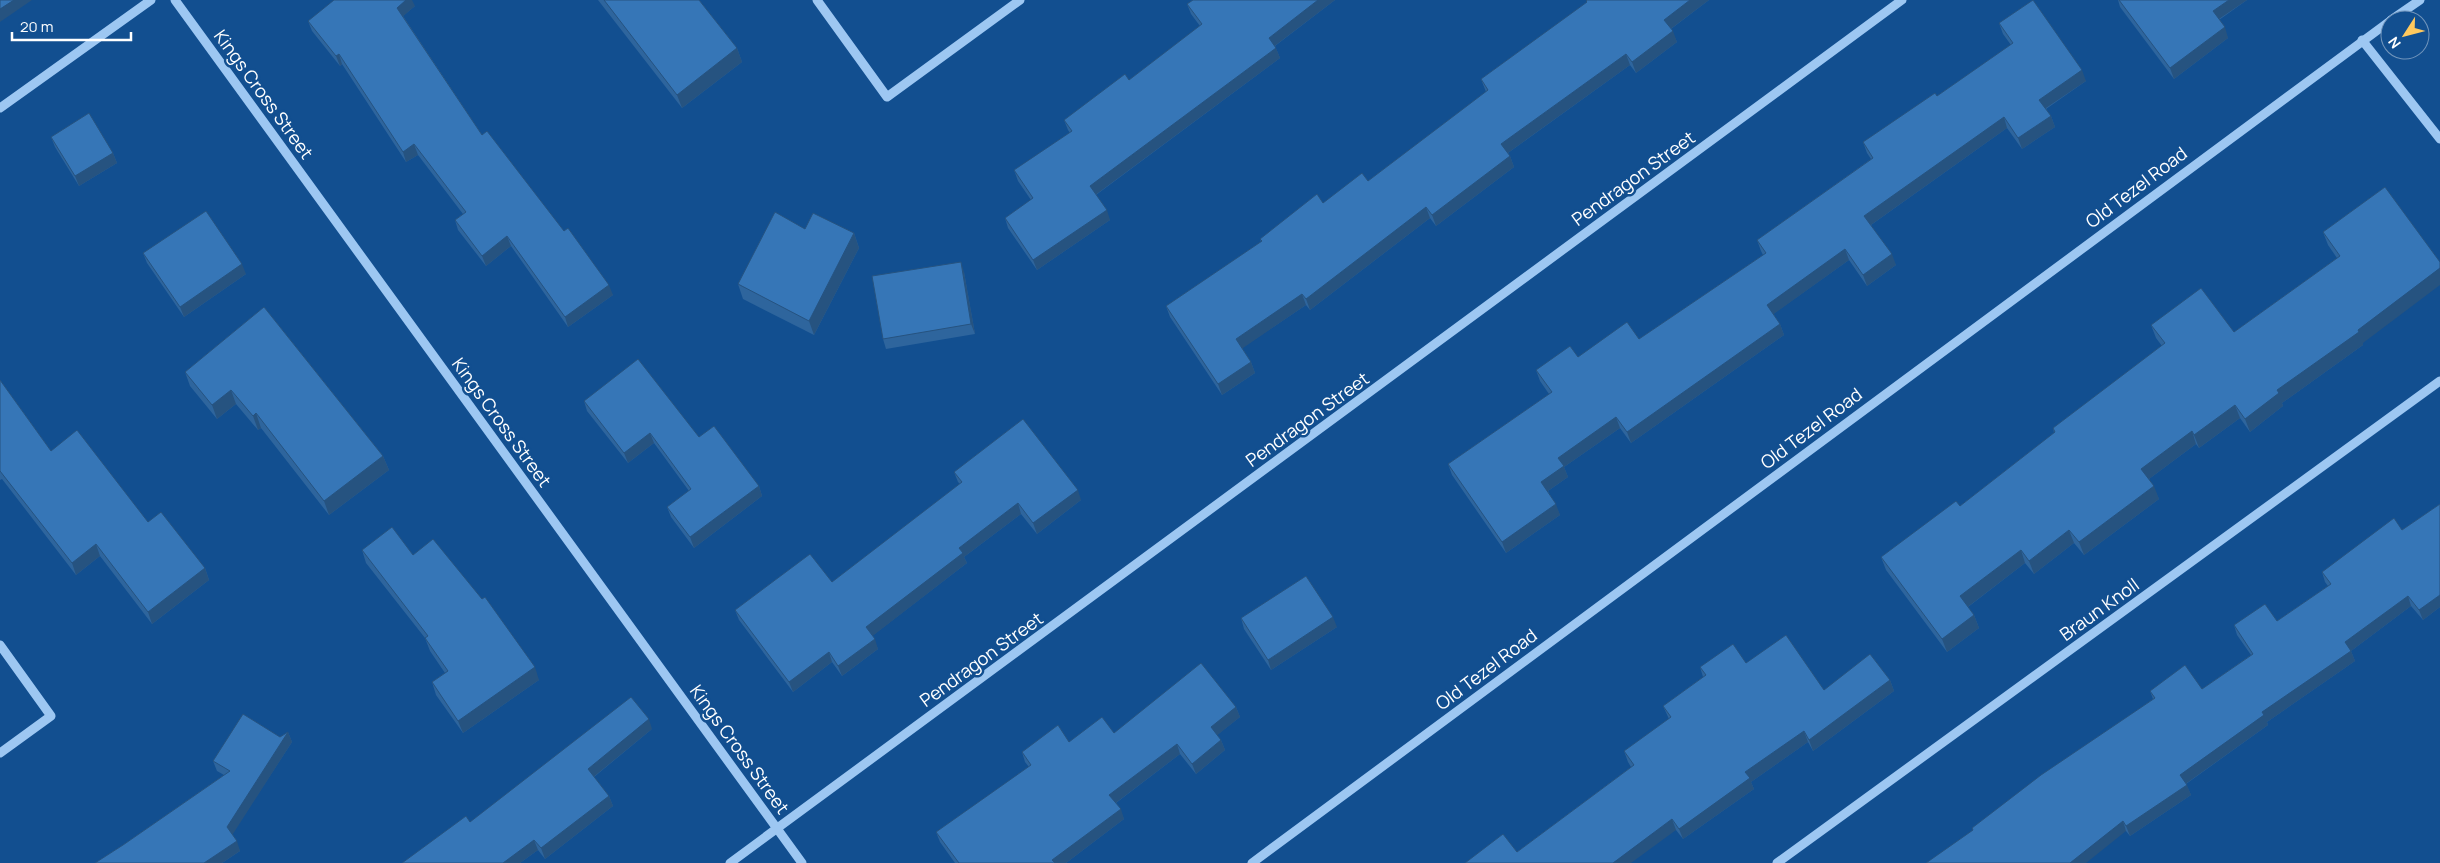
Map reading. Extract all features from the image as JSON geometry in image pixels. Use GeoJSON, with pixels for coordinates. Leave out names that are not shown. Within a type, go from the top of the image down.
{"type":"FeatureCollection","features":[{"type":"Feature","properties":{"kind":"street"},"geometry":{"type":"LineString","coordinates":[[0,108],[151,0]]}},
{"type":"Feature","properties":{"kind":"street","name":"Kings Cross Street"},"geometry":{"type":"LineString","coordinates":[[175,0],[802,863]]}},
{"type":"Feature","properties":{"kind":"street"},"geometry":{"type":"LineString","coordinates":[[817,0],[887,97],[1020,0]]}},
{"type":"Feature","properties":{"kind":"street","name":"Pendragon Street"},"geometry":{"type":"LineString","coordinates":[[730,863],[1902,0]]}},
{"type":"Feature","properties":{"kind":"street","name":"Old Tezel Road"},"geometry":{"type":"LineString","coordinates":[[2405,10],[2420,0]]}},
{"type":"Feature","properties":{"kind":"street","name":"Old Tezel Road"},"geometry":{"type":"LineString","coordinates":[[1252,863],[2380,27]]}},
{"type":"Feature","properties":{"kind":"street"},"geometry":{"type":"LineString","coordinates":[[2362,40],[2440,140]]}},
{"type":"Feature","properties":{"kind":"street","name":"Braun Knoll"},"geometry":{"type":"LineString","coordinates":[[1778,863],[2440,381]]}},
{"type":"Feature","properties":{"kind":"street"},"geometry":{"type":"LineString","coordinates":[[0,644],[51,716],[0,753]]}},
{"type":"Feature","properties":{"kind":"building"},"geometry":{"type":"Polygon","coordinates":[[[0,0],[14,0],[0,9],[0,0]]]}},
{"type":"Feature","properties":{"kind":"building"},"geometry":{"type":"Polygon","coordinates":[[[334,0],[406,0],[397,8],[482,135],[487,131],[564,231],[568,228],[609,285],[565,317],[507,236],[482,256],[455,220],[466,212],[414,144],[403,152],[339,54],[336,56],[308,21],[334,0]]]}},
{"type":"Feature","properties":{"kind":"building"},"geometry":{"type":"Polygon","coordinates":[[[604,0],[699,0],[737,48],[677,95],[604,0]]]}},
{"type":"Feature","properties":{"kind":"building"},"geometry":{"type":"Polygon","coordinates":[[[1193,0],[1318,0],[1269,38],[1276,48],[1090,186],[1107,210],[1033,260],[1005,218],[1033,198],[1014,170],[1072,131],[1064,120],[1125,74],[1129,80],[1202,24],[1187,4],[1193,0]]]}},
{"type":"Feature","properties":{"kind":"building"},"geometry":{"type":"Polygon","coordinates":[[[1587,0],[1690,0],[1664,20],[1673,31],[1632,62],[1626,54],[1501,144],[1510,156],[1432,215],[1426,207],[1306,299],[1302,294],[1236,339],[1251,362],[1218,384],[1166,306],[1262,241],[1260,239],[1317,194],[1323,203],[1362,173],[1368,181],[1488,90],[1481,79],[1587,2],[1587,0]]]}},
{"type":"Feature","properties":{"kind":"building"},"geometry":{"type":"Polygon","coordinates":[[[2033,0],[2082,70],[2039,100],[2051,116],[2018,138],[2004,117],[1864,216],[1892,254],[1863,275],[1845,249],[1767,305],[1780,324],[1627,432],[1616,417],[1558,458],[1564,466],[1541,482],[1556,504],[1502,542],[1448,464],[1552,392],[1536,370],[1570,346],[1578,357],[1627,322],[1639,339],[1766,253],[1757,240],[1873,158],[1863,142],[1935,93],[1937,96],[2013,43],[1999,23],[2033,0]]]}},
{"type":"Feature","properties":{"kind":"building"},"geometry":{"type":"Polygon","coordinates":[[[2119,0],[2229,0],[2213,11],[2225,27],[2170,68],[2119,0]]]}},
{"type":"Feature","properties":{"kind":"building"},"geometry":{"type":"Polygon","coordinates":[[[89,113],[113,153],[75,176],[51,137],[89,113]]]}},
{"type":"Feature","properties":{"kind":"building"},"geometry":{"type":"Polygon","coordinates":[[[2385,187],[2440,262],[2440,268],[2358,330],[2359,332],[2277,390],[2279,393],[2245,419],[2235,405],[2194,435],[2192,431],[2141,469],[2154,486],[2079,542],[2069,530],[2029,561],[2021,550],[1960,596],[1974,615],[1942,639],[1881,557],[1956,501],[1960,506],[2055,432],[2053,428],[2165,343],[2151,325],[2201,288],[2234,332],[2340,256],[2323,232],[2385,187]]]}},
{"type":"Feature","properties":{"kind":"building"},"geometry":{"type":"Polygon","coordinates":[[[206,211],[242,264],[180,307],[143,253],[206,211]]]}},
{"type":"Feature","properties":{"kind":"building"},"geometry":{"type":"Polygon","coordinates":[[[775,212],[805,229],[813,213],[854,233],[809,321],[738,284],[775,212]]]}},
{"type":"Feature","properties":{"kind":"building"},"geometry":{"type":"Polygon","coordinates":[[[961,262],[971,324],[883,339],[872,276],[961,262]]]}},
{"type":"Feature","properties":{"kind":"building"},"geometry":{"type":"Polygon","coordinates":[[[264,307],[383,456],[324,501],[256,413],[253,416],[231,390],[212,405],[185,372],[264,307]]]}},
{"type":"Feature","properties":{"kind":"building"},"geometry":{"type":"Polygon","coordinates":[[[638,359],[699,437],[714,426],[759,486],[690,537],[667,507],[691,489],[650,433],[624,453],[584,401],[638,359]]]}},
{"type":"Feature","properties":{"kind":"building"},"geometry":{"type":"Polygon","coordinates":[[[0,380],[51,451],[77,430],[148,522],[161,512],[205,568],[148,612],[96,544],[72,563],[0,471],[0,380]]]}},
{"type":"Feature","properties":{"kind":"building"},"geometry":{"type":"Polygon","coordinates":[[[1023,419],[1078,490],[1033,523],[1018,503],[959,548],[963,553],[866,627],[875,639],[838,666],[829,652],[789,682],[735,610],[810,554],[832,582],[962,482],[954,472],[1023,419]]]}},
{"type":"Feature","properties":{"kind":"building"},"geometry":{"type":"Polygon","coordinates":[[[2440,504],[2440,595],[2419,610],[2408,596],[2345,642],[2351,651],[2262,712],[2264,715],[2180,775],[2187,785],[2126,826],[2123,821],[2070,863],[1926,863],[1973,830],[1972,828],[2041,775],[2155,698],[2150,691],[2185,665],[2202,689],[2253,654],[2234,625],[2265,604],[2277,621],[2331,584],[2322,572],[2394,518],[2402,530],[2440,504]]]}},
{"type":"Feature","properties":{"kind":"building"},"geometry":{"type":"Polygon","coordinates":[[[392,527],[413,555],[433,539],[482,599],[485,597],[535,667],[458,721],[432,682],[448,671],[425,638],[428,636],[362,550],[392,527]]]}},
{"type":"Feature","properties":{"kind":"building"},"geometry":{"type":"Polygon","coordinates":[[[1306,576],[1333,617],[1268,660],[1241,618],[1306,576]]]}},
{"type":"Feature","properties":{"kind":"building"},"geometry":{"type":"Polygon","coordinates":[[[1786,635],[1824,690],[1870,654],[1890,680],[1809,740],[1804,731],[1745,772],[1750,778],[1679,829],[1672,819],[1613,863],[1465,863],[1503,834],[1517,852],[1634,765],[1624,751],[1671,717],[1663,706],[1706,675],[1700,667],[1733,644],[1746,663],[1786,635]]]}},
{"type":"Feature","properties":{"kind":"building"},"geometry":{"type":"Polygon","coordinates":[[[1201,663],[1236,707],[1211,727],[1221,740],[1192,764],[1177,744],[1109,795],[1121,809],[1052,860],[1055,863],[959,863],[936,832],[1031,765],[1022,752],[1058,725],[1069,742],[1102,717],[1114,733],[1201,663]]]}},
{"type":"Feature","properties":{"kind":"building"},"geometry":{"type":"Polygon","coordinates":[[[631,697],[649,719],[588,769],[609,796],[541,848],[534,840],[503,863],[402,863],[466,816],[470,822],[631,697]]]}},
{"type":"Feature","properties":{"kind":"building"},"geometry":{"type":"Polygon","coordinates":[[[243,714],[280,737],[288,732],[227,827],[237,841],[204,863],[95,863],[230,771],[213,761],[243,714]]]}}]}
